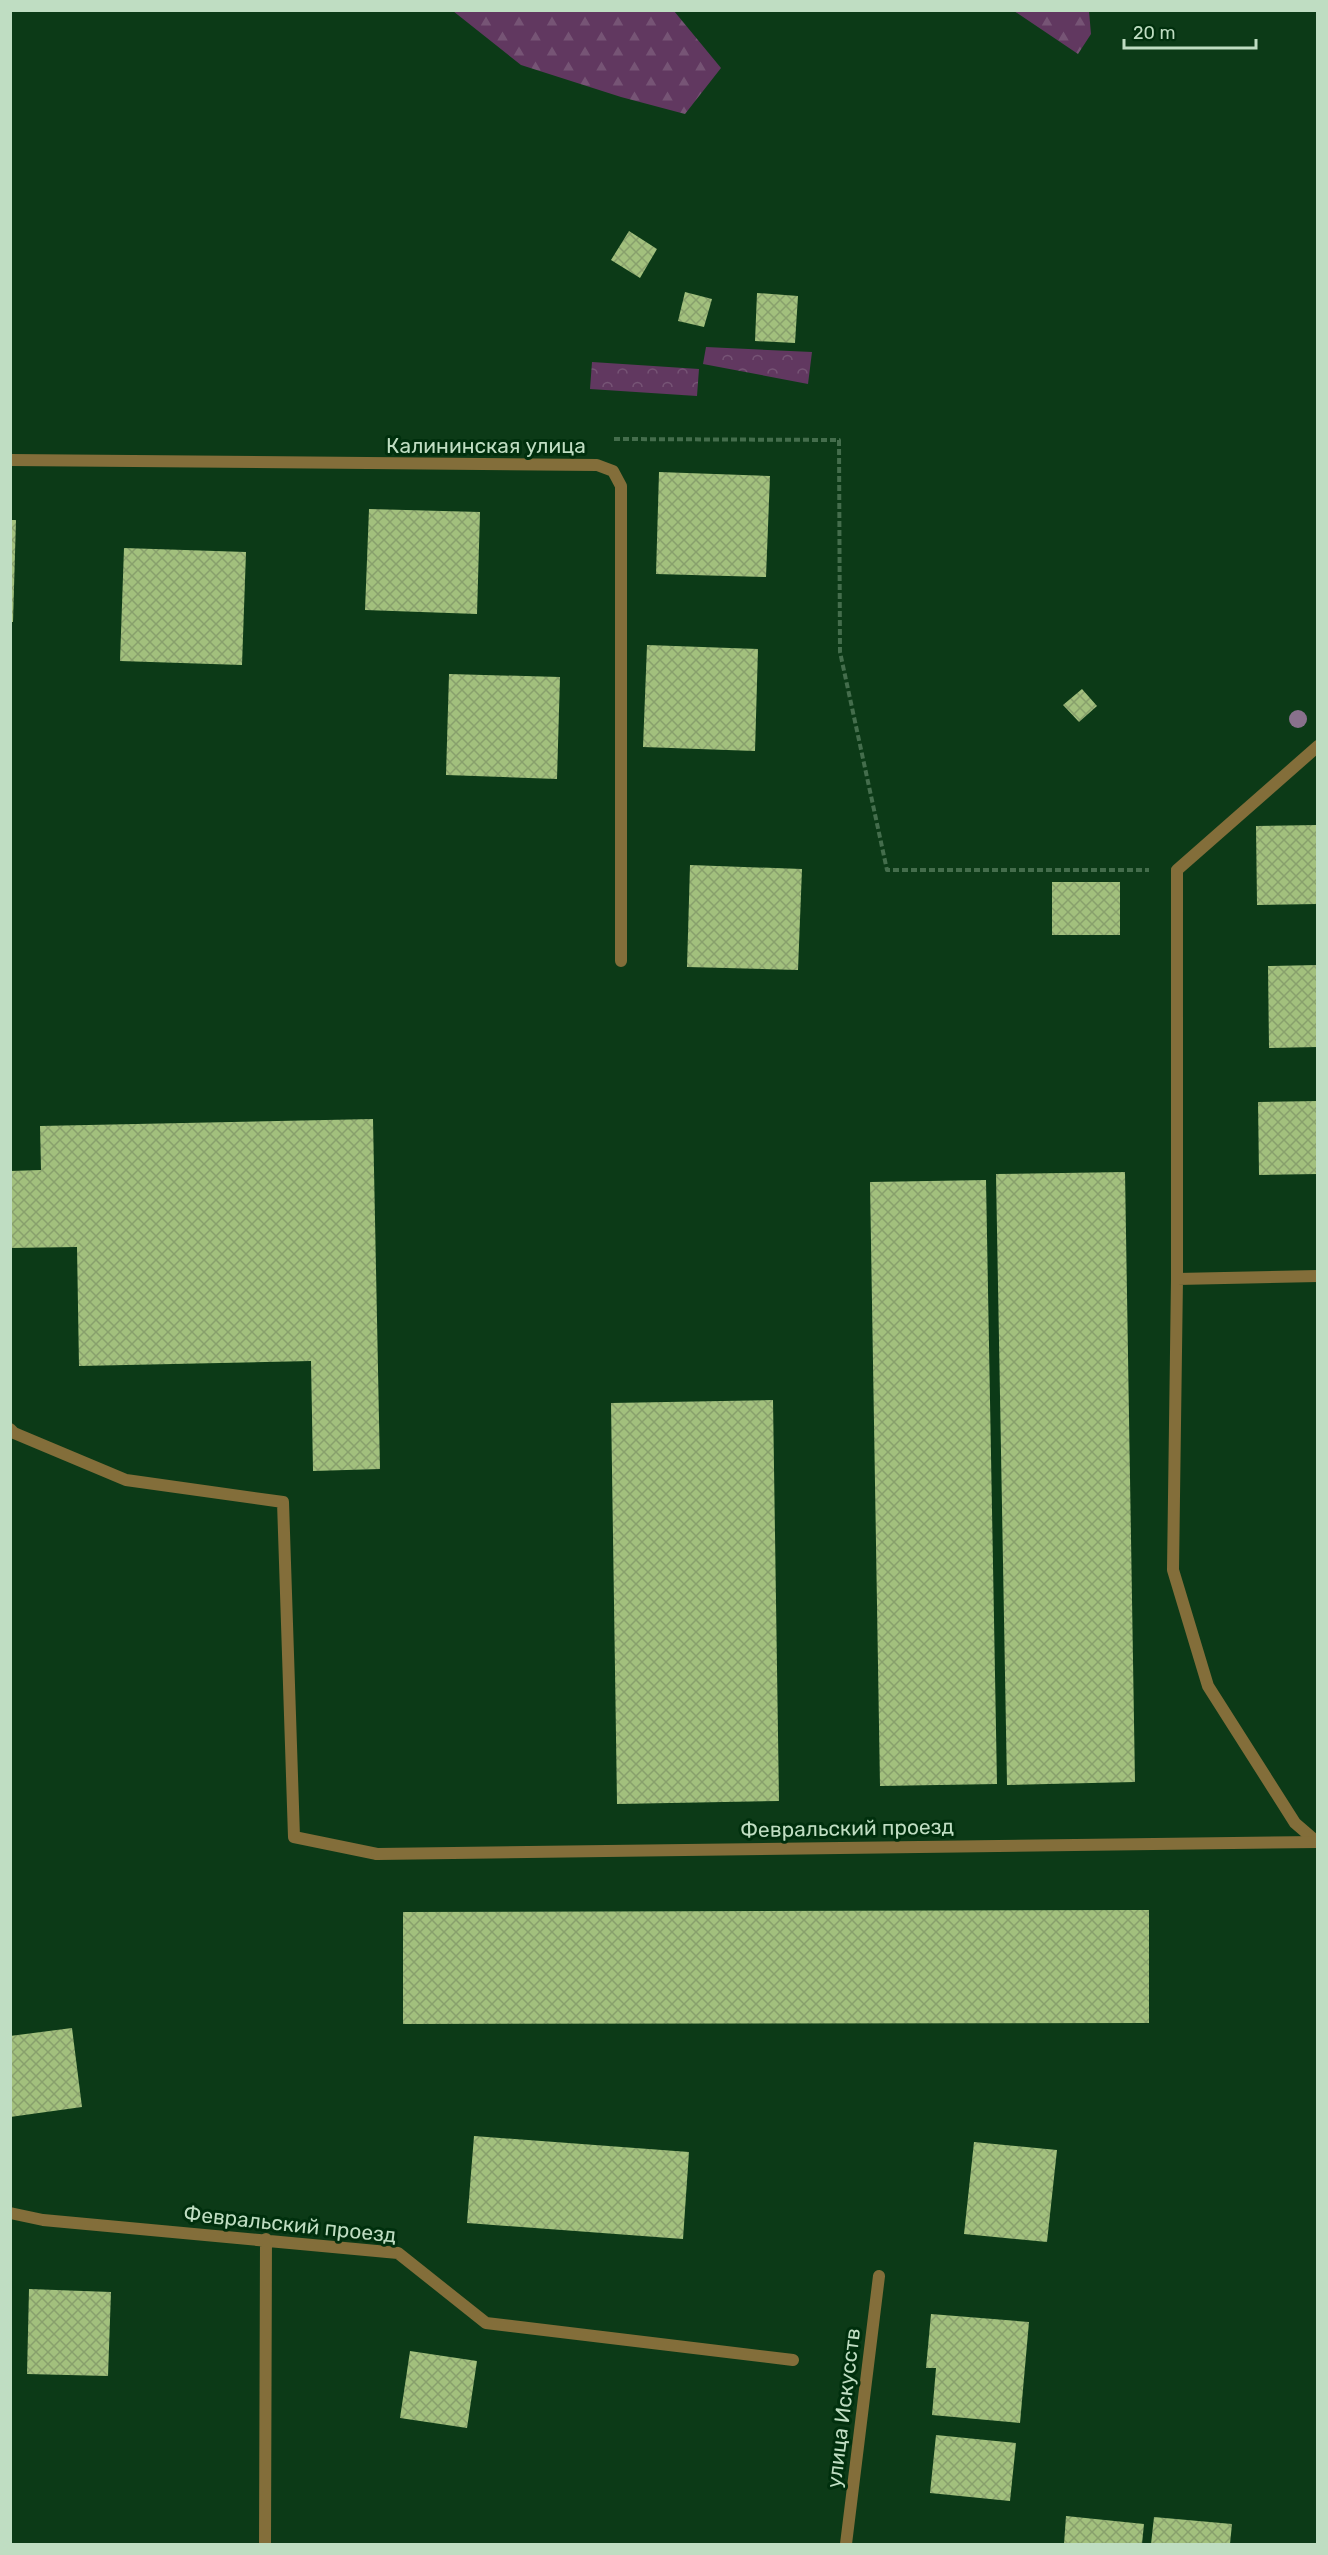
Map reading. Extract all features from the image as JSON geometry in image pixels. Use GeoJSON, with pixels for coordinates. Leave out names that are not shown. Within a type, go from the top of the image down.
{"type":"FeatureCollection","features":[{"type":"Feature","properties":{"kind":"street","name":"Калининская улица"},"geometry":{"type":"LineString","coordinates":[[10,460],[597,465],[613,471],[621,486],[621,961]]}},
{"type":"Feature","properties":{"kind":"street"},"geometry":{"type":"LineString","coordinates":[[1317,746],[1177,870],[1177,1279],[1173,1570],[1208,1686],[1295,1823],[1317,1842]]}},
{"type":"Feature","properties":{"kind":"street"},"geometry":{"type":"LineString","coordinates":[[1177,1279],[1317,1276]]}},
{"type":"Feature","properties":{"kind":"street","name":"Февральский проезд"},"geometry":{"type":"LineString","coordinates":[[10,1428],[14,1433],[126,1480],[283,1502],[294,1837],[377,1854],[1317,1842]]}},
{"type":"Feature","properties":{"kind":"street","name":"Февральский проезд"},"geometry":{"type":"LineString","coordinates":[[10,2212],[42,2220],[399,2253],[486,2323],[793,2360]]}},
{"type":"Feature","properties":{"kind":"street"},"geometry":{"type":"LineString","coordinates":[[265,2544],[266,2239]]}},
{"type":"Feature","properties":{"kind":"street","name":"улица Искусств"},"geometry":{"type":"LineString","coordinates":[[846,2544],[879,2276]]}},
{"type":"Feature","properties":{"kind":"path"},"geometry":{"type":"LineString","coordinates":[[602,438],[839,440],[840,652],[887,870],[1177,870]]}},
{"type":"Feature","properties":{"kind":"green space"},"geometry":{"type":"Polygon","coordinates":[[[453,11],[674,11],[721,68],[685,114],[621,97],[521,65],[453,11]]]}},
{"type":"Feature","properties":{"kind":"green space"},"geometry":{"type":"Polygon","coordinates":[[[1014,11],[1089,11],[1091,34],[1078,54],[1014,11]]]}},
{"type":"Feature","properties":{"kind":"green space"},"geometry":{"type":"Polygon","coordinates":[[[706,347],[812,352],[808,384],[703,364],[706,347]]]}},
{"type":"Feature","properties":{"kind":"green space"},"geometry":{"type":"Polygon","coordinates":[[[592,362],[699,369],[697,396],[590,389],[592,362]]]}},
{"type":"Feature","properties":{"kind":"building"},"geometry":{"type":"Polygon","coordinates":[[[629,231],[657,249],[640,278],[611,260],[629,231]]]}},
{"type":"Feature","properties":{"kind":"building"},"geometry":{"type":"Polygon","coordinates":[[[685,292],[712,299],[704,327],[678,321],[685,292]]]}},
{"type":"Feature","properties":{"kind":"building"},"geometry":{"type":"Polygon","coordinates":[[[757,293],[798,296],[795,343],[755,341],[757,293]]]}},
{"type":"Feature","properties":{"kind":"building"},"geometry":{"type":"Polygon","coordinates":[[[659,472],[770,476],[766,577],[656,574],[659,472]]]}},
{"type":"Feature","properties":{"kind":"building"},"geometry":{"type":"Polygon","coordinates":[[[369,509],[480,512],[477,614],[365,610],[369,509]]]}},
{"type":"Feature","properties":{"kind":"building"},"geometry":{"type":"Polygon","coordinates":[[[10,520],[16,520],[13,622],[10,622],[10,520]]]}},
{"type":"Feature","properties":{"kind":"building"},"geometry":{"type":"Polygon","coordinates":[[[124,548],[246,552],[242,665],[120,661],[124,548]]]}},
{"type":"Feature","properties":{"kind":"building"},"geometry":{"type":"Polygon","coordinates":[[[647,645],[758,649],[755,751],[643,747],[647,645]]]}},
{"type":"Feature","properties":{"kind":"building"},"geometry":{"type":"Polygon","coordinates":[[[449,674],[560,677],[557,779],[446,775],[449,674]]]}},
{"type":"Feature","properties":{"kind":"building"},"geometry":{"type":"Polygon","coordinates":[[[1082,689],[1097,706],[1079,722],[1063,705],[1082,689]]]}},
{"type":"Feature","properties":{"kind":"building"},"geometry":{"type":"Polygon","coordinates":[[[1318,825],[1318,904],[1257,905],[1256,826],[1318,825]]]}},
{"type":"Feature","properties":{"kind":"building"},"geometry":{"type":"Polygon","coordinates":[[[690,865],[802,869],[798,970],[687,967],[690,865]]]}},
{"type":"Feature","properties":{"kind":"building"},"geometry":{"type":"Polygon","coordinates":[[[1052,882],[1120,882],[1120,935],[1052,935],[1052,882]]]}},
{"type":"Feature","properties":{"kind":"building"},"geometry":{"type":"Polygon","coordinates":[[[1318,965],[1318,1047],[1269,1048],[1268,966],[1318,965]]]}},
{"type":"Feature","properties":{"kind":"building"},"geometry":{"type":"Polygon","coordinates":[[[1318,1101],[1318,1174],[1259,1175],[1258,1102],[1318,1101]]]}},
{"type":"Feature","properties":{"kind":"building"},"geometry":{"type":"Polygon","coordinates":[[[373,1119],[380,1469],[313,1471],[311,1361],[79,1366],[77,1247],[10,1248],[10,1171],[41,1170],[40,1126],[373,1119]]]}},
{"type":"Feature","properties":{"kind":"building"},"geometry":{"type":"Polygon","coordinates":[[[1125,1172],[1135,1782],[1007,1785],[996,1174],[1125,1172]]]}},
{"type":"Feature","properties":{"kind":"building"},"geometry":{"type":"Polygon","coordinates":[[[986,1180],[997,1784],[880,1786],[870,1182],[986,1180]]]}},
{"type":"Feature","properties":{"kind":"building"},"geometry":{"type":"Polygon","coordinates":[[[773,1400],[779,1801],[617,1804],[611,1403],[773,1400]]]}},
{"type":"Feature","properties":{"kind":"building"},"geometry":{"type":"Polygon","coordinates":[[[1149,1910],[1149,2023],[403,2024],[403,1912],[1149,1910]]]}},
{"type":"Feature","properties":{"kind":"building"},"geometry":{"type":"Polygon","coordinates":[[[72,2028],[82,2107],[10,2117],[10,2036],[72,2028]]]}},
{"type":"Feature","properties":{"kind":"building"},"geometry":{"type":"Polygon","coordinates":[[[474,2136],[689,2152],[683,2239],[467,2223],[474,2136]]]}},
{"type":"Feature","properties":{"kind":"building"},"geometry":{"type":"Polygon","coordinates":[[[974,2142],[1057,2150],[1047,2242],[964,2234],[974,2142]]]}},
{"type":"Feature","properties":{"kind":"building"},"geometry":{"type":"Polygon","coordinates":[[[29,2289],[111,2292],[108,2376],[27,2374],[29,2289]]]}},
{"type":"Feature","properties":{"kind":"building"},"geometry":{"type":"Polygon","coordinates":[[[931,2314],[1029,2322],[1020,2423],[932,2415],[936,2368],[926,2368],[931,2314]]]}},
{"type":"Feature","properties":{"kind":"building"},"geometry":{"type":"Polygon","coordinates":[[[410,2351],[477,2361],[467,2428],[400,2418],[410,2351]]]}},
{"type":"Feature","properties":{"kind":"building"},"geometry":{"type":"Polygon","coordinates":[[[936,2435],[1016,2443],[1010,2501],[930,2493],[936,2435]]]}},
{"type":"Feature","properties":{"kind":"building"},"geometry":{"type":"Polygon","coordinates":[[[1066,2516],[1144,2524],[1142,2544],[1064,2544],[1066,2516]]]}},
{"type":"Feature","properties":{"kind":"building"},"geometry":{"type":"Polygon","coordinates":[[[1154,2517],[1232,2524],[1230,2544],[1151,2544],[1154,2517]]]}}]}
